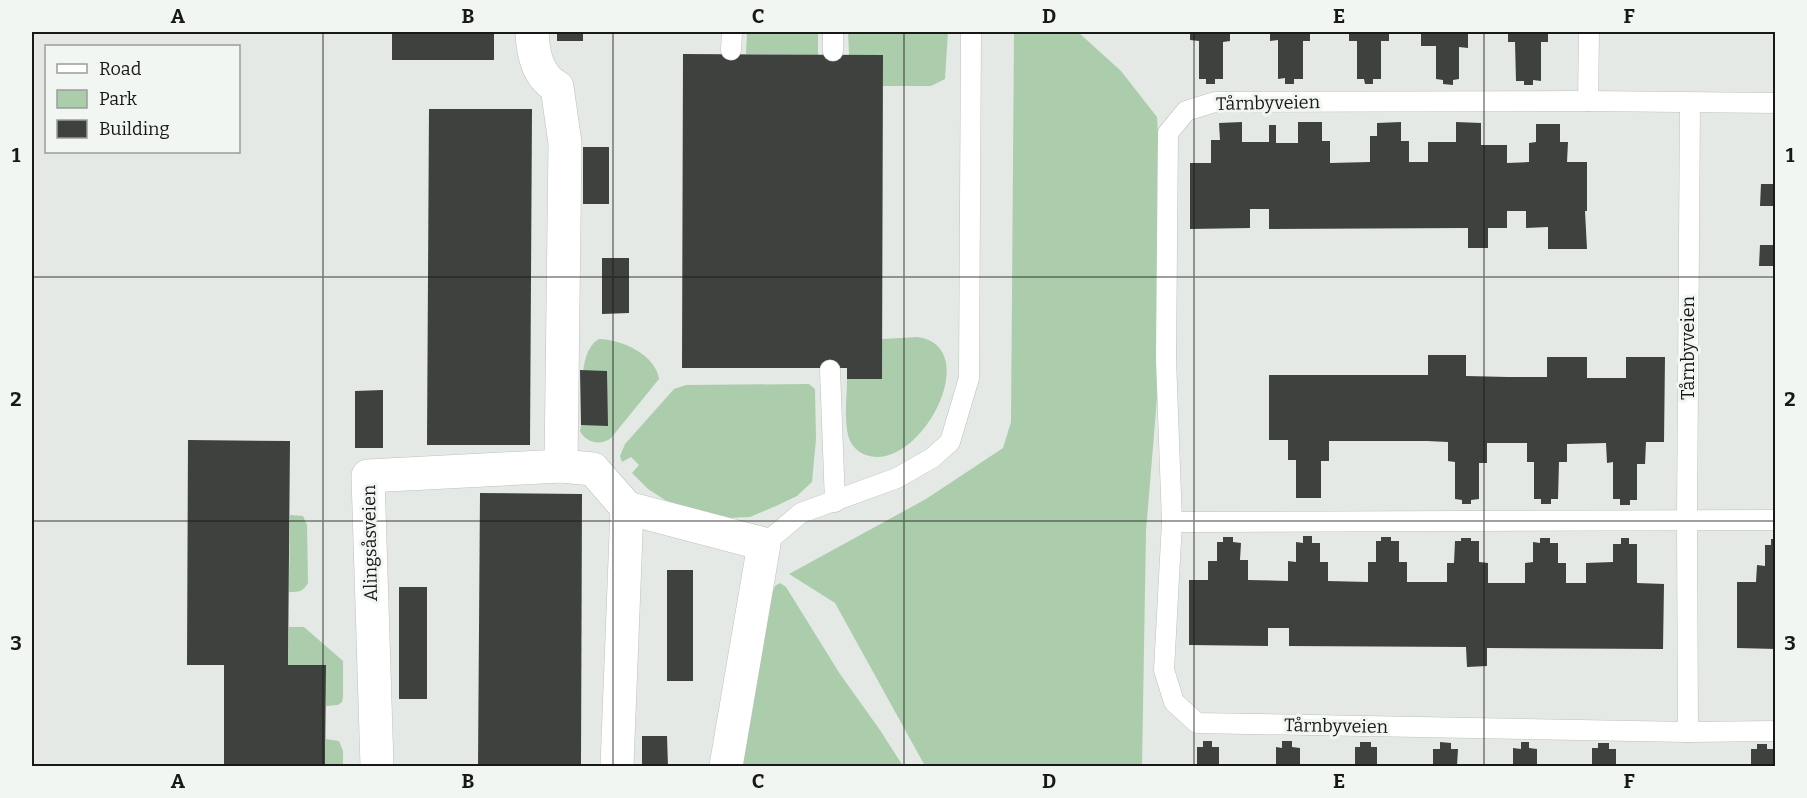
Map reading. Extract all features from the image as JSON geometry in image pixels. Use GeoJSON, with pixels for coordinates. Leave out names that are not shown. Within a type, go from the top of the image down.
{"type":"FeatureCollection","features":[{"type":"Feature","properties":{"kind":"street"},"geometry":{"type":"LineString","coordinates":[[532,32],[532,52],[546,81],[557,87],[565,143],[561,466]]}},
{"type":"Feature","properties":{"kind":"street","name":"Alingsåsveien"},"geometry":{"type":"LineString","coordinates":[[377,766],[368,476],[561,466],[593,469],[627,508]]}},
{"type":"Feature","properties":{"kind":"street"},"geometry":{"type":"LineString","coordinates":[[617,766],[627,508],[764,544],[726,766]]}},
{"type":"Feature","properties":{"kind":"lane"},"geometry":{"type":"LineString","coordinates":[[764,544],[801,513],[897,478],[932,458],[950,442],[969,378],[973,63],[971,32]]}},
{"type":"Feature","properties":{"kind":"lane"},"geometry":{"type":"LineString","coordinates":[[1588,101],[1589,32]]}},
{"type":"Feature","properties":{"kind":"lane","name":"Tårnbyveien"},"geometry":{"type":"LineString","coordinates":[[1776,103],[1215,102],[1186,111],[1168,133],[1166,359],[1172,522],[1164,670],[1174,702],[1197,723],[1688,732],[1776,731]]}},
{"type":"Feature","properties":{"kind":"lane","name":"Tårnbyveien"},"geometry":{"type":"LineString","coordinates":[[1688,732],[1690,103]]}},
{"type":"Feature","properties":{"kind":"lane"},"geometry":{"type":"LineString","coordinates":[[830,370],[835,502]]}},
{"type":"Feature","properties":{"kind":"lane"},"geometry":{"type":"LineString","coordinates":[[1172,522],[1776,520]]}},
{"type":"Feature","properties":{"kind":"green space"},"geometry":{"type":"Polygon","coordinates":[[[747,32],[818,32],[818,55],[746,54],[747,32]]]}},
{"type":"Feature","properties":{"kind":"green space"},"geometry":{"type":"Polygon","coordinates":[[[848,32],[948,32],[945,79],[931,86],[883,86],[883,55],[849,55],[848,32]]]}},
{"type":"Feature","properties":{"kind":"green space"},"geometry":{"type":"Polygon","coordinates":[[[1014,32],[1078,32],[1121,71],[1157,117],[1167,277],[1146,531],[1142,766],[925,766],[835,603],[789,574],[926,499],[1003,448],[1011,422],[1014,32]]]}},
{"type":"Feature","properties":{"kind":"green space"},"geometry":{"type":"Polygon","coordinates":[[[918,337],[937,346],[946,363],[945,384],[937,407],[924,429],[906,446],[886,456],[863,454],[850,442],[848,435],[847,379],[882,379],[882,339],[918,337]]]}},
{"type":"Feature","properties":{"kind":"green space"},"geometry":{"type":"Polygon","coordinates":[[[599,339],[617,342],[636,350],[651,363],[659,379],[611,438],[603,442],[594,442],[580,431],[582,381],[586,356],[591,346],[599,339]]]}},
{"type":"Feature","properties":{"kind":"green space"},"geometry":{"type":"Polygon","coordinates":[[[809,384],[815,389],[816,439],[812,482],[797,496],[750,517],[727,518],[694,512],[665,500],[648,489],[632,473],[639,465],[631,457],[622,462],[620,456],[625,444],[674,389],[686,385],[809,384]]]}},
{"type":"Feature","properties":{"kind":"green space"},"geometry":{"type":"Polygon","coordinates":[[[290,515],[303,516],[307,525],[308,583],[302,590],[295,592],[289,592],[290,515]]]}},
{"type":"Feature","properties":{"kind":"green space"},"geometry":{"type":"Polygon","coordinates":[[[780,583],[786,587],[840,674],[903,766],[739,766],[772,593],[775,586],[780,583]]]}},
{"type":"Feature","properties":{"kind":"green space"},"geometry":{"type":"Polygon","coordinates":[[[289,627],[304,627],[343,661],[343,697],[342,702],[338,705],[326,706],[326,665],[288,665],[289,627]]]}},
{"type":"Feature","properties":{"kind":"green space"},"geometry":{"type":"Polygon","coordinates":[[[326,739],[339,741],[343,751],[343,766],[325,766],[326,739]]]}},
{"type":"Feature","properties":{"kind":"building"},"geometry":{"type":"Polygon","coordinates":[[[392,32],[494,32],[494,60],[392,60],[392,32]]]}},
{"type":"Feature","properties":{"kind":"building"},"geometry":{"type":"Polygon","coordinates":[[[557,32],[583,32],[583,41],[557,41],[557,32]]]}},
{"type":"Feature","properties":{"kind":"building"},"geometry":{"type":"Polygon","coordinates":[[[1190,32],[1230,32],[1230,41],[1223,42],[1223,79],[1215,79],[1215,84],[1206,84],[1206,79],[1199,79],[1199,41],[1190,40],[1190,32]]]}},
{"type":"Feature","properties":{"kind":"building"},"geometry":{"type":"Polygon","coordinates":[[[1270,32],[1310,32],[1310,41],[1303,41],[1303,79],[1294,79],[1294,84],[1285,84],[1285,78],[1278,79],[1278,40],[1270,41],[1270,32]]]}},
{"type":"Feature","properties":{"kind":"building"},"geometry":{"type":"Polygon","coordinates":[[[1349,32],[1389,32],[1389,41],[1381,41],[1381,79],[1373,79],[1373,84],[1365,84],[1364,79],[1357,79],[1357,41],[1349,41],[1349,32]]]}},
{"type":"Feature","properties":{"kind":"building"},"geometry":{"type":"Polygon","coordinates":[[[1421,32],[1468,32],[1468,48],[1459,47],[1459,79],[1453,80],[1453,85],[1443,84],[1443,80],[1436,79],[1436,46],[1421,46],[1421,32]]]}},
{"type":"Feature","properties":{"kind":"building"},"geometry":{"type":"Polygon","coordinates":[[[1508,32],[1548,32],[1548,42],[1541,42],[1541,81],[1533,80],[1533,85],[1524,85],[1524,81],[1516,81],[1515,42],[1508,42],[1508,32]]]}},
{"type":"Feature","properties":{"kind":"building"},"geometry":{"type":"Polygon","coordinates":[[[683,54],[883,55],[882,379],[847,379],[847,368],[682,368],[683,54]]]}},
{"type":"Feature","properties":{"kind":"building"},"geometry":{"type":"Polygon","coordinates":[[[429,109],[532,109],[530,445],[427,445],[429,109]]]}},
{"type":"Feature","properties":{"kind":"building"},"geometry":{"type":"Polygon","coordinates":[[[1242,122],[1242,142],[1269,142],[1269,125],[1276,125],[1276,143],[1298,143],[1298,122],[1322,122],[1322,141],[1330,141],[1330,163],[1370,162],[1370,136],[1377,136],[1377,123],[1401,122],[1401,141],[1409,141],[1409,162],[1428,162],[1428,142],[1456,142],[1456,122],[1481,123],[1481,145],[1507,145],[1507,163],[1529,162],[1529,143],[1536,142],[1536,124],[1560,124],[1560,142],[1568,142],[1567,162],[1587,162],[1587,211],[1585,211],[1587,249],[1548,249],[1548,227],[1526,228],[1526,211],[1507,211],[1507,228],[1488,228],[1488,248],[1468,248],[1468,228],[1269,229],[1269,209],[1250,209],[1250,228],[1190,229],[1190,163],[1211,163],[1211,140],[1220,140],[1219,123],[1242,122]]]}},
{"type":"Feature","properties":{"kind":"building"},"geometry":{"type":"Polygon","coordinates":[[[583,147],[609,147],[609,204],[583,204],[583,147]]]}},
{"type":"Feature","properties":{"kind":"building"},"geometry":{"type":"Polygon","coordinates":[[[1761,184],[1776,184],[1776,206],[1760,206],[1761,184]]]}},
{"type":"Feature","properties":{"kind":"building"},"geometry":{"type":"Polygon","coordinates":[[[1760,245],[1776,245],[1776,266],[1759,266],[1760,245]]]}},
{"type":"Feature","properties":{"kind":"building"},"geometry":{"type":"Polygon","coordinates":[[[602,258],[629,258],[629,313],[602,314],[602,258]]]}},
{"type":"Feature","properties":{"kind":"building"},"geometry":{"type":"Polygon","coordinates":[[[1428,355],[1466,355],[1466,376],[1508,377],[1547,377],[1547,357],[1587,357],[1587,378],[1626,378],[1626,357],[1665,357],[1664,442],[1646,442],[1645,464],[1637,464],[1637,500],[1630,500],[1630,505],[1620,505],[1620,499],[1613,499],[1613,462],[1607,463],[1606,443],[1567,444],[1567,462],[1559,462],[1558,499],[1551,499],[1551,504],[1541,504],[1541,499],[1534,499],[1534,462],[1527,462],[1527,443],[1487,443],[1487,463],[1479,463],[1479,499],[1471,500],[1471,504],[1462,504],[1462,500],[1455,499],[1455,462],[1448,461],[1448,442],[1427,441],[1329,441],[1329,461],[1321,461],[1321,498],[1296,498],[1296,460],[1288,460],[1288,440],[1269,440],[1269,375],[1428,375],[1428,355]]]}},
{"type":"Feature","properties":{"kind":"building"},"geometry":{"type":"Polygon","coordinates":[[[580,370],[607,371],[608,426],[581,425],[580,370]]]}},
{"type":"Feature","properties":{"kind":"building"},"geometry":{"type":"Polygon","coordinates":[[[383,390],[383,448],[355,448],[355,391],[383,390]]]}},
{"type":"Feature","properties":{"kind":"building"},"geometry":{"type":"Polygon","coordinates":[[[188,440],[290,441],[288,665],[326,665],[325,766],[224,766],[224,665],[187,665],[188,440]]]}},
{"type":"Feature","properties":{"kind":"building"},"geometry":{"type":"Polygon","coordinates":[[[480,493],[582,494],[581,766],[478,766],[480,493]]]}},
{"type":"Feature","properties":{"kind":"building"},"geometry":{"type":"Polygon","coordinates":[[[1303,536],[1312,536],[1312,543],[1320,543],[1320,562],[1328,562],[1328,581],[1368,582],[1368,562],[1376,562],[1376,541],[1381,541],[1381,537],[1391,537],[1391,541],[1399,541],[1399,562],[1407,562],[1407,582],[1447,582],[1447,563],[1454,563],[1455,541],[1461,541],[1461,538],[1471,538],[1471,541],[1479,541],[1479,562],[1488,563],[1488,583],[1525,583],[1525,563],[1533,562],[1533,542],[1540,543],[1540,538],[1550,538],[1550,543],[1558,543],[1558,563],[1566,563],[1566,583],[1586,583],[1586,563],[1613,562],[1613,544],[1621,544],[1621,538],[1629,538],[1629,544],[1637,544],[1637,583],[1664,584],[1663,649],[1487,648],[1487,666],[1467,667],[1466,647],[1289,646],[1289,628],[1268,628],[1268,646],[1189,645],[1189,580],[1208,580],[1208,561],[1217,561],[1217,542],[1223,542],[1223,537],[1233,537],[1233,542],[1241,543],[1240,560],[1248,560],[1248,580],[1288,581],[1288,561],[1296,562],[1296,542],[1303,543],[1303,536]]]}},
{"type":"Feature","properties":{"kind":"building"},"geometry":{"type":"Polygon","coordinates":[[[1771,539],[1776,539],[1776,649],[1737,648],[1737,582],[1756,582],[1757,565],[1765,566],[1765,545],[1771,545],[1771,539]]]}},
{"type":"Feature","properties":{"kind":"building"},"geometry":{"type":"Polygon","coordinates":[[[667,570],[693,570],[693,681],[667,681],[667,570]]]}},
{"type":"Feature","properties":{"kind":"building"},"geometry":{"type":"Polygon","coordinates":[[[399,587],[427,587],[427,699],[399,699],[399,587]]]}},
{"type":"Feature","properties":{"kind":"building"},"geometry":{"type":"Polygon","coordinates":[[[642,736],[667,736],[668,766],[642,766],[642,736]]]}},
{"type":"Feature","properties":{"kind":"building"},"geometry":{"type":"Polygon","coordinates":[[[1203,741],[1212,741],[1212,747],[1219,747],[1219,766],[1197,766],[1197,747],[1203,747],[1203,741]]]}},
{"type":"Feature","properties":{"kind":"building"},"geometry":{"type":"Polygon","coordinates":[[[1282,741],[1292,741],[1292,747],[1300,748],[1300,766],[1276,766],[1276,747],[1282,748],[1282,741]]]}},
{"type":"Feature","properties":{"kind":"building"},"geometry":{"type":"Polygon","coordinates":[[[1360,742],[1371,742],[1371,747],[1377,747],[1377,766],[1355,766],[1355,747],[1360,747],[1360,742]]]}},
{"type":"Feature","properties":{"kind":"building"},"geometry":{"type":"Polygon","coordinates":[[[1440,742],[1451,743],[1451,749],[1458,749],[1457,766],[1433,766],[1433,749],[1440,749],[1440,742]]]}},
{"type":"Feature","properties":{"kind":"building"},"geometry":{"type":"Polygon","coordinates":[[[1521,742],[1529,742],[1529,748],[1537,749],[1537,766],[1513,766],[1513,748],[1521,749],[1521,742]]]}},
{"type":"Feature","properties":{"kind":"building"},"geometry":{"type":"Polygon","coordinates":[[[1598,743],[1609,743],[1609,749],[1616,749],[1616,766],[1592,766],[1592,748],[1598,748],[1598,743]]]}},
{"type":"Feature","properties":{"kind":"building"},"geometry":{"type":"Polygon","coordinates":[[[1757,744],[1767,744],[1767,749],[1775,749],[1774,766],[1751,766],[1751,749],[1757,749],[1757,744]]]}}]}
